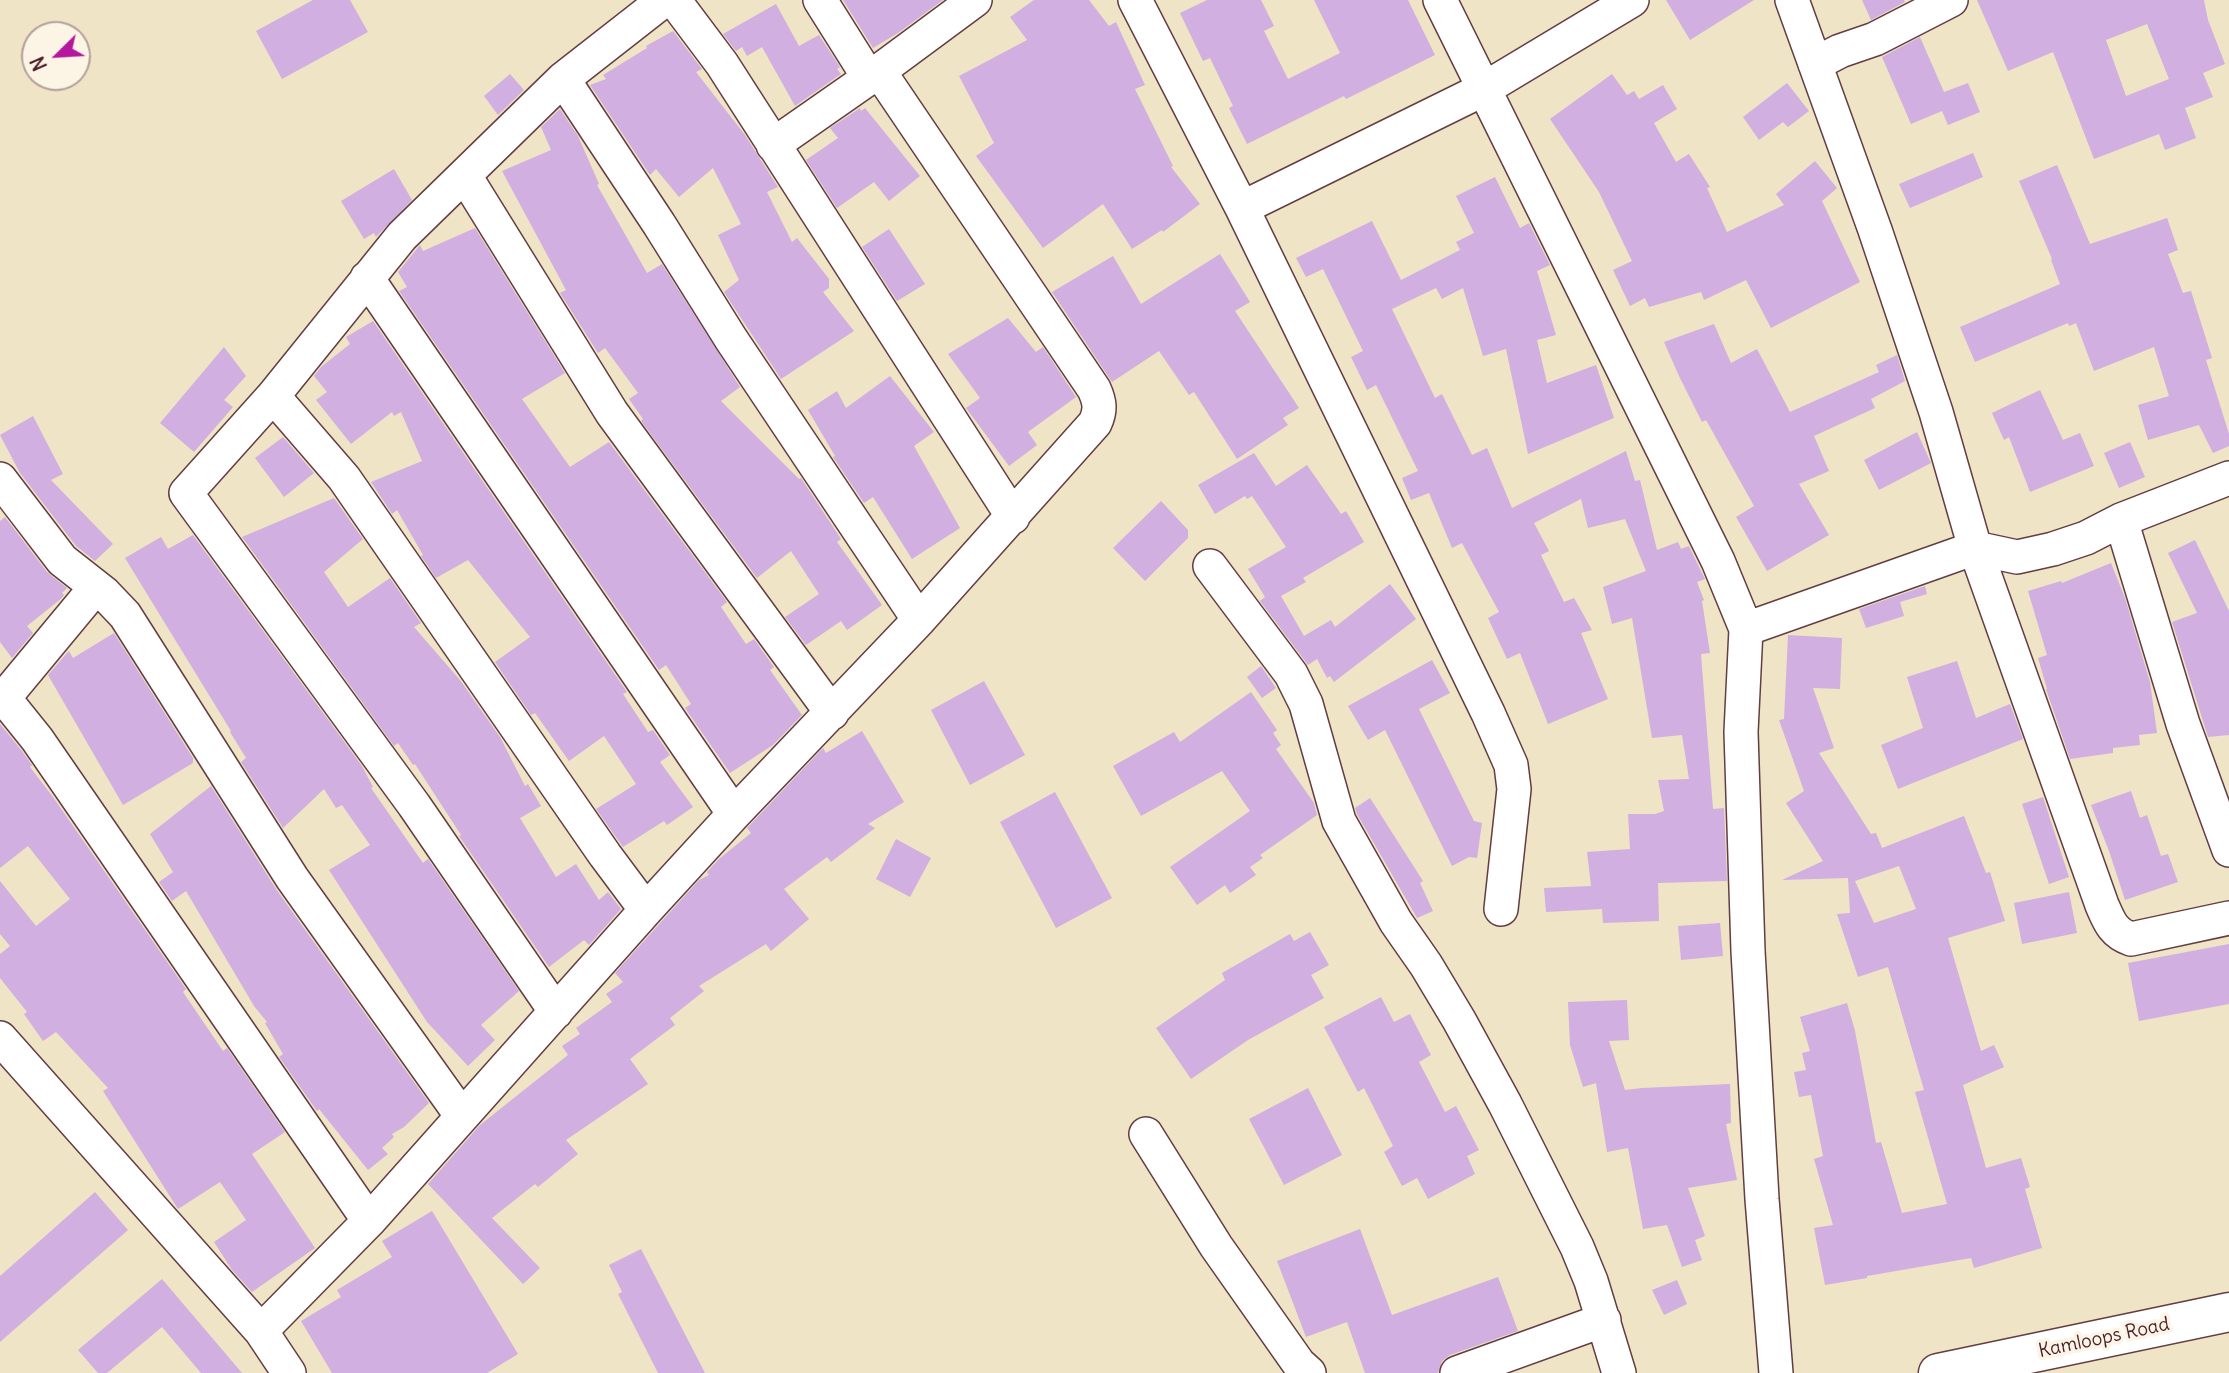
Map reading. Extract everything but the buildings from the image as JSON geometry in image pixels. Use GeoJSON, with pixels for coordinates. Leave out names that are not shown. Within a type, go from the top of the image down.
{"type":"FeatureCollection","features":[{"type":"Feature","properties":{"kind":"main road","name":"Kamloops Road"},"geometry":{"type":"LineString","coordinates":[[1938,1373],[2229,1312]]}},
{"type":"Feature","properties":{"kind":"street"},"geometry":{"type":"LineString","coordinates":[[556,1013],[414,805],[186,493],[273,396],[402,236],[563,79],[664,0]]}},
{"type":"Feature","properties":{"kind":"street"},"geometry":{"type":"LineString","coordinates":[[674,0],[722,64],[1013,517]]}},
{"type":"Feature","properties":{"kind":"street"},"geometry":{"type":"LineString","coordinates":[[261,1331],[369,1220],[734,814],[919,620],[1095,423],[1100,412],[1094,389],[820,0]]}},
{"type":"Feature","properties":{"kind":"street"},"geometry":{"type":"LineString","coordinates":[[773,145],[975,0]]}},
{"type":"Feature","properties":{"kind":"street"},"geometry":{"type":"LineString","coordinates":[[1135,0],[1242,208],[1511,765],[1514,789],[1501,909]]}},
{"type":"Feature","properties":{"kind":"street"},"geometry":{"type":"LineString","coordinates":[[1440,0],[1718,561],[1746,629],[1741,733],[1748,951],[1762,1199],[1776,1373]]}},
{"type":"Feature","properties":{"kind":"street"},"geometry":{"type":"LineString","coordinates":[[1242,208],[1484,89],[1632,0]]}},
{"type":"Feature","properties":{"kind":"street"},"geometry":{"type":"LineString","coordinates":[[1792,0],[1875,230],[1936,412],[1975,548],[2092,880],[2112,927],[2122,936],[2131,939],[2229,918]]}},
{"type":"Feature","properties":{"kind":"street"},"geometry":{"type":"LineString","coordinates":[[1815,64],[1840,51],[1875,39],[1951,0]]}},
{"type":"Feature","properties":{"kind":"street"},"geometry":{"type":"LineString","coordinates":[[563,79],[731,339],[919,620]]}},
{"type":"Feature","properties":{"kind":"street"},"geometry":{"type":"LineString","coordinates":[[465,176],[612,413],[832,713]]}},
{"type":"Feature","properties":{"kind":"street"},"geometry":{"type":"LineString","coordinates":[[367,278],[734,814]]}},
{"type":"Feature","properties":{"kind":"street"},"geometry":{"type":"LineString","coordinates":[[273,396],[344,478],[646,910]]}},
{"type":"Feature","properties":{"kind":"street"},"geometry":{"type":"LineString","coordinates":[[1746,629],[1975,548],[2017,557],[2053,549],[2229,478]]}},
{"type":"Feature","properties":{"kind":"street"},"geometry":{"type":"LineString","coordinates":[[0,479],[62,560],[104,593],[125,615],[292,878],[461,1115]]}},
{"type":"Feature","properties":{"kind":"street"},"geometry":{"type":"LineString","coordinates":[[2121,520],[2183,723],[2229,850]]}},
{"type":"Feature","properties":{"kind":"street"},"geometry":{"type":"LineString","coordinates":[[1210,566],[1291,674],[1306,704],[1339,821],[1396,922],[1459,1020],[1505,1104],[1577,1247],[1604,1320],[1619,1373]]}},
{"type":"Feature","properties":{"kind":"street"},"geometry":{"type":"LineString","coordinates":[[96,587],[2,700],[37,739],[369,1220]]}},
{"type":"Feature","properties":{"kind":"street"},"geometry":{"type":"LineString","coordinates":[[0,1038],[261,1331],[289,1373]]}},
{"type":"Feature","properties":{"kind":"street"},"geometry":{"type":"LineString","coordinates":[[1146,1134],[1216,1246],[1308,1373]]}},
{"type":"Feature","properties":{"kind":"street"},"geometry":{"type":"LineString","coordinates":[[1457,1373],[1604,1320]]}}]}
